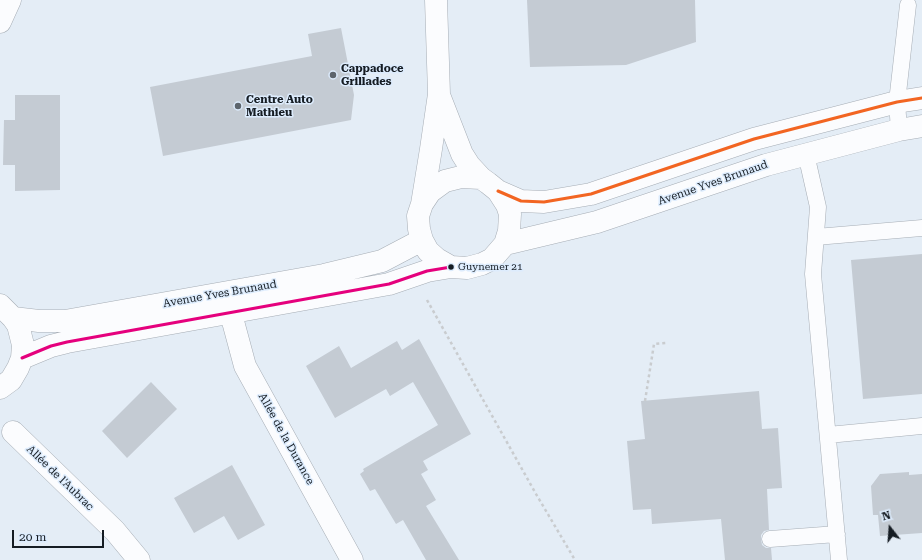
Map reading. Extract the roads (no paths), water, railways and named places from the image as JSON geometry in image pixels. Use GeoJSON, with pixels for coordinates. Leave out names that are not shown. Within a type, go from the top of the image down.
{"type":"FeatureCollection","features":[{"type":"Feature","properties":{"kind":"street"},"geometry":{"type":"LineString","coordinates":[[0,22],[10,0]]}},
{"type":"Feature","properties":{"kind":"street"},"geometry":{"type":"LineString","coordinates":[[436,0],[438,94],[422,204],[418,216],[419,229],[422,240],[428,251],[437,259],[451,266],[467,268],[482,264],[492,259],[505,244],[509,231],[510,214],[507,205],[490,185],[469,165],[462,154],[438,94]]}},
{"type":"Feature","properties":{"kind":"street"},"geometry":{"type":"LineString","coordinates":[[422,204],[430,192],[445,181],[461,177],[490,185],[521,201],[544,202],[591,194],[754,139],[897,102],[922,98]]}},
{"type":"Feature","properties":{"kind":"street","name":"Avenue Yves Brunaud"},"geometry":{"type":"LineString","coordinates":[[505,244],[598,222],[766,165],[899,130],[922,126]]}},
{"type":"Feature","properties":{"kind":"street","name":"Avenue Yves Brunaud"},"geometry":{"type":"LineString","coordinates":[[7,311],[39,321],[65,321],[324,275],[382,261],[422,240]]}},
{"type":"Feature","properties":{"kind":"street","name":"Avenue Yves Brunaud"},"geometry":{"type":"LineString","coordinates":[[22,358],[51,346],[67,342],[231,314],[389,284],[427,271],[451,266]]}},
{"type":"Feature","properties":{"kind":"street"},"geometry":{"type":"LineString","coordinates":[[0,388],[10,380],[18,368],[22,358],[23,345],[21,336],[7,311]]}},
{"type":"Feature","properties":{"kind":"street","name":"Allée de la Durance"},"geometry":{"type":"LineString","coordinates":[[231,314],[245,366],[352,560]]}},
{"type":"Feature","properties":{"kind":"street","name":"Allée de l'Aubrac"},"geometry":{"type":"LineString","coordinates":[[13,432],[115,531],[139,560]]}},
{"type":"Feature","properties":{"kind":"lane"},"geometry":{"type":"LineString","coordinates":[[899,130],[897,102],[908,5]]}},
{"type":"Feature","properties":{"kind":"lane"},"geometry":{"type":"LineString","coordinates":[[806,154],[818,207],[813,274],[839,560]]}},
{"type":"Feature","properties":{"kind":"lane"},"geometry":{"type":"LineString","coordinates":[[816,237],[922,228]]}},
{"type":"Feature","properties":{"kind":"lane"},"geometry":{"type":"LineString","coordinates":[[828,435],[922,426]]}},
{"type":"Feature","properties":{"kind":"lane"},"geometry":{"type":"LineString","coordinates":[[770,539],[837,534]]}},
{"type":"Feature","properties":{"kind":"place","name":"Cappadoce Grillades"},"geometry":{"type":"Point","coordinates":[333,75]}},
{"type":"Feature","properties":{"kind":"place","name":"Centre Auto Mathieu"},"geometry":{"type":"Point","coordinates":[238,106]}},
{"type":"Feature","properties":{"kind":"place","name":"Guynemer 21"},"geometry":{"type":"Point","coordinates":[451,267]}}]}
